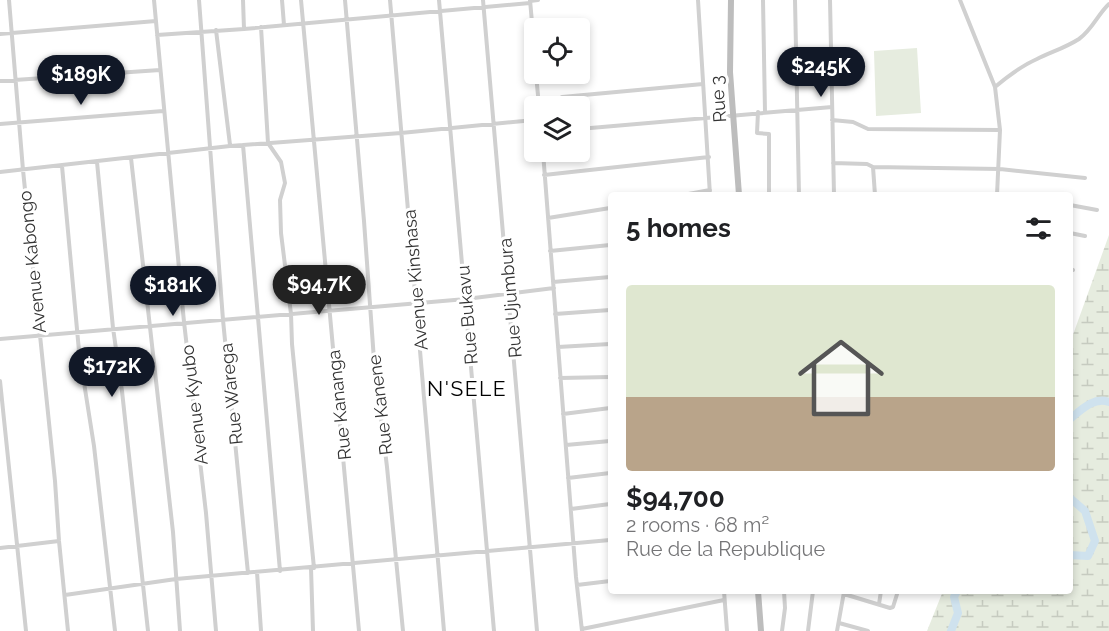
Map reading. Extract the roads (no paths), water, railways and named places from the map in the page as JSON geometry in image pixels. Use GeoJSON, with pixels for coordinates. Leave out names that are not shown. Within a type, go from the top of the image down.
{"type":"FeatureCollection","features":[{"type":"Feature","properties":{"kind":"street","name":"Avenue Kabongo"},"geometry":{"type":"LineString","coordinates":[[9,0],[23,170],[68,631]]}},
{"type":"Feature","properties":{"kind":"street","name":"Avenue Kyubo"},"geometry":{"type":"LineString","coordinates":[[154,0],[163,111],[184,322],[200,451],[216,631]]}},
{"type":"Feature","properties":{"kind":"street","name":"Rue Warega"},"geometry":{"type":"LineString","coordinates":[[199,0],[223,320],[248,573]]}},
{"type":"Feature","properties":{"kind":"street"},"geometry":{"type":"LineString","coordinates":[[243,0],[244,29]]}},
{"type":"Feature","properties":{"kind":"street"},"geometry":{"type":"LineString","coordinates":[[282,0],[284,25]]}},
{"type":"Feature","properties":{"kind":"street","name":"Rue Kananga"},"geometry":{"type":"LineString","coordinates":[[301,0],[359,631]]}},
{"type":"Feature","properties":{"kind":"street","name":"Rue Kanene"},"geometry":{"type":"LineString","coordinates":[[345,0],[374,360],[403,631]]}},
{"type":"Feature","properties":{"kind":"street","name":"Avenue Kinshasa"},"geometry":{"type":"LineString","coordinates":[[390,0],[444,631]]}},
{"type":"Feature","properties":{"kind":"street","name":"Rue Bukavu"},"geometry":{"type":"LineString","coordinates":[[439,0],[494,631]]}},
{"type":"Feature","properties":{"kind":"street","name":"Rue Ujumbura"},"geometry":{"type":"LineString","coordinates":[[483,0],[537,631]]}},
{"type":"Feature","properties":{"kind":"street"},"geometry":{"type":"LineString","coordinates":[[158,35],[441,12],[538,0]]}},
{"type":"Feature","properties":{"kind":"street"},"geometry":{"type":"LineString","coordinates":[[698,0],[710,192]]}},
{"type":"Feature","properties":{"kind":"street","name":"Rue 3"},"geometry":{"type":"LineString","coordinates":[[731,0],[730,72],[739,192]]}},
{"type":"Feature","properties":{"kind":"street"},"geometry":{"type":"LineString","coordinates":[[763,0],[765,112]]}},
{"type":"Feature","properties":{"kind":"street"},"geometry":{"type":"LineString","coordinates":[[795,0],[799,192]]}},
{"type":"Feature","properties":{"kind":"street"},"geometry":{"type":"LineString","coordinates":[[830,0],[834,192]]}},
{"type":"Feature","properties":{"kind":"street"},"geometry":{"type":"LineString","coordinates":[[960,0],[995,87],[1000,130],[997,192]]}},
{"type":"Feature","properties":{"kind":"street"},"geometry":{"type":"LineString","coordinates":[[530,1],[532,18]]}},
{"type":"Feature","properties":{"kind":"street"},"geometry":{"type":"LineString","coordinates":[[995,87],[1010,74],[1082,37],[1109,4]]}},
{"type":"Feature","properties":{"kind":"street"},"geometry":{"type":"LineString","coordinates":[[0,34],[156,21]]}},
{"type":"Feature","properties":{"kind":"street"},"geometry":{"type":"LineString","coordinates":[[261,27],[268,143],[282,166],[285,183],[279,200],[281,239],[291,314],[312,568],[313,631]]}},
{"type":"Feature","properties":{"kind":"street"},"geometry":{"type":"LineString","coordinates":[[216,30],[230,146]]}},
{"type":"Feature","properties":{"kind":"street"},"geometry":{"type":"LineString","coordinates":[[0,81],[160,70]]}},
{"type":"Feature","properties":{"kind":"street"},"geometry":{"type":"LineString","coordinates":[[573,96],[703,84]]}},
{"type":"Feature","properties":{"kind":"street"},"geometry":{"type":"LineString","coordinates":[[590,128],[832,106]]}},
{"type":"Feature","properties":{"kind":"street"},"geometry":{"type":"LineString","coordinates":[[0,124],[163,111]]}},
{"type":"Feature","properties":{"kind":"street"},"geometry":{"type":"LineString","coordinates":[[758,112],[756,132],[769,134],[769,192]]}},
{"type":"Feature","properties":{"kind":"street"},"geometry":{"type":"LineString","coordinates":[[832,120],[854,122],[868,129],[1000,130]]}},
{"type":"Feature","properties":{"kind":"street"},"geometry":{"type":"LineString","coordinates":[[0,172],[230,146],[401,134],[524,121]]}},
{"type":"Feature","properties":{"kind":"street"},"geometry":{"type":"LineString","coordinates":[[243,145],[256,317],[280,571]]}},
{"type":"Feature","properties":{"kind":"street"},"geometry":{"type":"LineString","coordinates":[[544,175],[709,157]]}},
{"type":"Feature","properties":{"kind":"street"},"geometry":{"type":"LineString","coordinates":[[131,158],[159,401],[180,631]]}},
{"type":"Feature","properties":{"kind":"street"},"geometry":{"type":"LineString","coordinates":[[97,162],[113,328],[148,631]]}},
{"type":"Feature","properties":{"kind":"street"},"geometry":{"type":"LineString","coordinates":[[543,162],[582,630],[724,600]]}},
{"type":"Feature","properties":{"kind":"street"},"geometry":{"type":"LineString","coordinates":[[833,163],[867,164],[873,167],[999,169],[1085,178]]}},
{"type":"Feature","properties":{"kind":"street"},"geometry":{"type":"LineString","coordinates":[[62,166],[77,332],[94,446],[115,631]]}},
{"type":"Feature","properties":{"kind":"street"},"geometry":{"type":"LineString","coordinates":[[873,167],[875,192]]}},
{"type":"Feature","properties":{"kind":"street"},"geometry":{"type":"LineString","coordinates":[[1073,206],[1098,210]]}},
{"type":"Feature","properties":{"kind":"street"},"geometry":{"type":"LineString","coordinates":[[548,218],[608,208]]}},
{"type":"Feature","properties":{"kind":"street"},"geometry":{"type":"LineString","coordinates":[[1073,234],[1085,236]]}},
{"type":"Feature","properties":{"kind":"street"},"geometry":{"type":"LineString","coordinates":[[550,251],[608,245]]}},
{"type":"Feature","properties":{"kind":"street"},"geometry":{"type":"LineString","coordinates":[[553,282],[608,278]]}},
{"type":"Feature","properties":{"kind":"street"},"geometry":{"type":"LineString","coordinates":[[0,339],[466,299],[554,288]]}},
{"type":"Feature","properties":{"kind":"street"},"geometry":{"type":"LineString","coordinates":[[555,314],[608,310]]}},
{"type":"Feature","properties":{"kind":"street"},"geometry":{"type":"LineString","coordinates":[[558,347],[608,344]]}},
{"type":"Feature","properties":{"kind":"street"},"geometry":{"type":"LineString","coordinates":[[560,378],[608,377]]}},
{"type":"Feature","properties":{"kind":"street"},"geometry":{"type":"LineString","coordinates":[[0,381],[26,631]]}},
{"type":"Feature","properties":{"kind":"street"},"geometry":{"type":"LineString","coordinates":[[563,414],[608,408]]}},
{"type":"Feature","properties":{"kind":"street"},"geometry":{"type":"LineString","coordinates":[[566,445],[608,441]]}},
{"type":"Feature","properties":{"kind":"street"},"geometry":{"type":"LineString","coordinates":[[568,478],[608,473]]}},
{"type":"Feature","properties":{"kind":"street"},"geometry":{"type":"LineString","coordinates":[[571,509],[608,504]]}},
{"type":"Feature","properties":{"kind":"street"},"geometry":{"type":"LineString","coordinates":[[65,595],[176,579],[531,549],[608,540]]}},
{"type":"Feature","properties":{"kind":"street"},"geometry":{"type":"LineString","coordinates":[[0,548],[59,542]]}},
{"type":"Feature","properties":{"kind":"street"},"geometry":{"type":"LineString","coordinates":[[257,572],[261,631]]}},
{"type":"Feature","properties":{"kind":"street"},"geometry":{"type":"LineString","coordinates":[[577,585],[608,581]]}},
{"type":"Feature","properties":{"kind":"street"},"geometry":{"type":"LineString","coordinates":[[724,594],[727,631]]}},
{"type":"Feature","properties":{"kind":"street"},"geometry":{"type":"LineString","coordinates":[[758,594],[761,631]]}},
{"type":"Feature","properties":{"kind":"street"},"geometry":{"type":"LineString","coordinates":[[782,631],[784,594]]}},
{"type":"Feature","properties":{"kind":"street"},"geometry":{"type":"LineString","coordinates":[[808,631],[813,594]]}},
{"type":"Feature","properties":{"kind":"street"},"geometry":{"type":"LineString","coordinates":[[837,631],[844,594]]}},
{"type":"Feature","properties":{"kind":"street"},"geometry":{"type":"LineString","coordinates":[[850,594],[892,608],[897,594]]}},
{"type":"Feature","properties":{"kind":"street"},"geometry":{"type":"LineString","coordinates":[[879,604],[881,594]]}},
{"type":"Feature","properties":{"kind":"street"},"geometry":{"type":"LineString","coordinates":[[839,623],[868,631]]}},
{"type":"Feature","properties":{"kind":"waterway"},"geometry":{"type":"LineString","coordinates":[[1073,417],[1093,403],[1109,402]]}},
{"type":"Feature","properties":{"kind":"waterway"},"geometry":{"type":"LineString","coordinates":[[1073,501],[1085,511],[1095,541],[1088,556],[1073,555]]}},
{"type":"Feature","properties":{"kind":"waterway"},"geometry":{"type":"LineString","coordinates":[[951,631],[958,613],[954,597],[956,594]]}},
{"type":"Feature","properties":{"kind":"district","name":"N'SELE"},"geometry":{"type":"Point","coordinates":[467,388]}}]}
